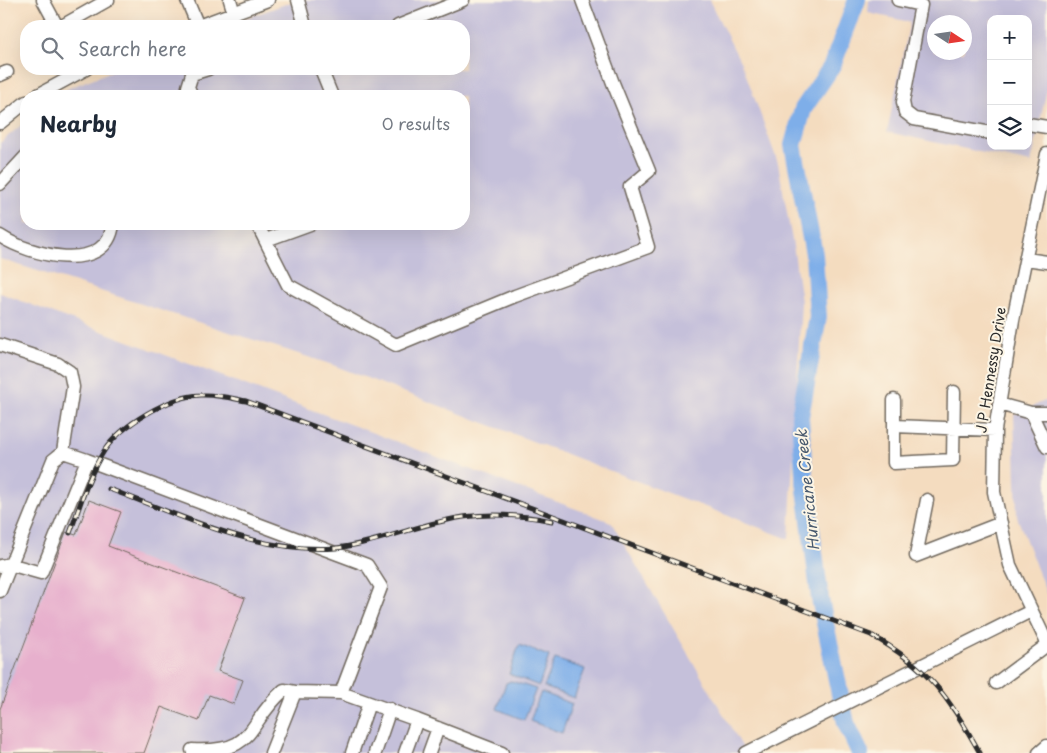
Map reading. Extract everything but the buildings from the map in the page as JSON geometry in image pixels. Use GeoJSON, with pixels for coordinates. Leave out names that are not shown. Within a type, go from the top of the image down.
{"type":"FeatureCollection","features":[{"type":"Feature","properties":{"kind":"street"},"geometry":{"type":"LineString","coordinates":[[44,0],[54,20]]}},
{"type":"Feature","properties":{"kind":"street"},"geometry":{"type":"LineString","coordinates":[[73,20],[108,0]]}},
{"type":"Feature","properties":{"kind":"street"},"geometry":{"type":"LineString","coordinates":[[186,0],[195,20]]}},
{"type":"Feature","properties":{"kind":"street"},"geometry":{"type":"LineString","coordinates":[[230,0],[234,13]]}},
{"type":"Feature","properties":{"kind":"street"},"geometry":{"type":"LineString","coordinates":[[215,20],[268,0]]}},
{"type":"Feature","properties":{"kind":"street"},"geometry":{"type":"LineString","coordinates":[[298,0],[303,20]]}},
{"type":"Feature","properties":{"kind":"street"},"geometry":{"type":"LineString","coordinates":[[413,20],[463,0]]}},
{"type":"Feature","properties":{"kind":"street"},"geometry":{"type":"LineString","coordinates":[[260,230],[288,284],[396,345],[515,296],[648,247],[630,187],[649,171],[582,0]]}},
{"type":"Feature","properties":{"kind":"street"},"geometry":{"type":"LineString","coordinates":[[898,0],[921,5],[903,102],[905,112],[914,119],[987,132]]}},
{"type":"Feature","properties":{"kind":"street"},"geometry":{"type":"LineString","coordinates":[[48,90],[72,75]]}},
{"type":"Feature","properties":{"kind":"street"},"geometry":{"type":"LineString","coordinates":[[189,90],[188,87],[192,75]]}},
{"type":"Feature","properties":{"kind":"street"},"geometry":{"type":"LineString","coordinates":[[323,75],[330,90]]}},
{"type":"Feature","properties":{"kind":"street"},"geometry":{"type":"LineString","coordinates":[[0,123],[20,107]]}},
{"type":"Feature","properties":{"kind":"street"},"geometry":{"type":"LineString","coordinates":[[1032,125],[1047,127]]}},
{"type":"Feature","properties":{"kind":"street","name":"J P Hennessy Drive"},"geometry":{"type":"LineString","coordinates":[[1047,154],[999,404],[995,430],[994,492],[1010,565],[1031,611],[1043,628],[1047,644]]}},
{"type":"Feature","properties":{"kind":"street"},"geometry":{"type":"LineString","coordinates":[[0,184],[20,162]]}},
{"type":"Feature","properties":{"kind":"street"},"geometry":{"type":"LineString","coordinates":[[0,236],[48,254],[69,258],[87,256],[104,245],[110,230]]}},
{"type":"Feature","properties":{"kind":"street"},"geometry":{"type":"LineString","coordinates":[[266,240],[294,230]]}},
{"type":"Feature","properties":{"kind":"street"},"geometry":{"type":"LineString","coordinates":[[1026,259],[1047,262]]}},
{"type":"Feature","properties":{"kind":"street"},"geometry":{"type":"LineString","coordinates":[[0,345],[58,364],[70,372],[73,387],[63,452],[53,460],[17,551],[3,562],[0,591]]}},
{"type":"Feature","properties":{"kind":"street"},"geometry":{"type":"LineString","coordinates":[[894,400],[894,463],[953,460],[954,392]]}},
{"type":"Feature","properties":{"kind":"street"},"geometry":{"type":"LineString","coordinates":[[999,404],[1031,412],[1047,413]]}},
{"type":"Feature","properties":{"kind":"street"},"geometry":{"type":"LineString","coordinates":[[1031,412],[1047,447]]}},
{"type":"Feature","properties":{"kind":"street"},"geometry":{"type":"LineString","coordinates":[[894,426],[995,430]]}},
{"type":"Feature","properties":{"kind":"street"},"geometry":{"type":"LineString","coordinates":[[63,452],[367,565],[381,587],[341,694]]}},
{"type":"Feature","properties":{"kind":"street"},"geometry":{"type":"LineString","coordinates":[[3,562],[40,573],[87,460]]}},
{"type":"Feature","properties":{"kind":"street"},"geometry":{"type":"LineString","coordinates":[[927,500],[916,556],[1001,523]]}},
{"type":"Feature","properties":{"kind":"street"},"geometry":{"type":"LineString","coordinates":[[746,753],[1031,611]]}},
{"type":"Feature","properties":{"kind":"street"},"geometry":{"type":"LineString","coordinates":[[996,683],[1047,644]]}},
{"type":"Feature","properties":{"kind":"street"},"geometry":{"type":"LineString","coordinates":[[192,750],[212,751],[235,747],[255,729],[268,704],[284,690],[341,694],[390,709],[502,753]]}},
{"type":"Feature","properties":{"kind":"street"},"geometry":{"type":"LineString","coordinates":[[271,753],[295,692]]}},
{"type":"Feature","properties":{"kind":"street"},"geometry":{"type":"LineString","coordinates":[[352,753],[369,703]]}},
{"type":"Feature","properties":{"kind":"street"},"geometry":{"type":"LineString","coordinates":[[374,753],[390,709]]}},
{"type":"Feature","properties":{"kind":"street"},"geometry":{"type":"LineString","coordinates":[[405,753],[417,720]]}},
{"type":"Feature","properties":{"kind":"street"},"geometry":{"type":"LineString","coordinates":[[429,753],[438,728]]}},
{"type":"Feature","properties":{"kind":"street"},"geometry":{"type":"LineString","coordinates":[[1039,753],[1047,746]]}},
{"type":"Feature","properties":{"kind":"shaded area"},"geometry":{"type":"Polygon","coordinates":[[[297,0],[709,0],[744,69],[778,163],[794,251],[801,302],[789,539],[330,364],[0,259],[0,143],[20,126],[20,230],[470,230],[470,90],[66,90],[102,75],[470,75],[470,20],[241,20],[297,0]]]}},
{"type":"Feature","properties":{"kind":"shaded area"},"geometry":{"type":"Polygon","coordinates":[[[869,0],[1047,0],[1047,89],[1031,163],[887,132],[910,22],[868,13],[869,0]]]}},
{"type":"Feature","properties":{"kind":"shaded area"},"geometry":{"type":"Polygon","coordinates":[[[0,293],[611,522],[746,753],[0,753],[0,293]]]}},
{"type":"Feature","properties":{"kind":"shaded area"},"geometry":{"type":"Polygon","coordinates":[[[1047,400],[1047,595],[1017,517],[1014,415],[1047,400]]]}},
{"type":"Feature","properties":{"kind":"water"},"geometry":{"type":"Polygon","coordinates":[[[519,645],[549,656],[539,686],[509,674],[519,645]]]}},
{"type":"Feature","properties":{"kind":"water"},"geometry":{"type":"Polygon","coordinates":[[[555,659],[585,669],[574,698],[544,687],[555,659]]]}},
{"type":"Feature","properties":{"kind":"water"},"geometry":{"type":"Polygon","coordinates":[[[511,681],[536,689],[524,720],[497,709],[506,683],[511,681]]]}},
{"type":"Feature","properties":{"kind":"water"},"geometry":{"type":"Polygon","coordinates":[[[541,692],[572,704],[562,733],[530,721],[541,692]]]}},
{"type":"Feature","properties":{"kind":"waterway","name":"Hurricane Creek"},"geometry":{"type":"LineString","coordinates":[[857,0],[832,66],[803,109],[793,145],[814,254],[818,317],[800,417],[804,474],[820,599],[846,723],[860,753]]}},
{"type":"Feature","properties":{"kind":"railway"},"geometry":{"type":"LineString","coordinates":[[70,533],[98,461],[104,451],[122,431],[161,406],[188,397],[212,395],[246,401],[871,635],[908,659],[935,685],[958,715],[980,753]]}},
{"type":"Feature","properties":{"kind":"railway"},"geometry":{"type":"LineString","coordinates":[[109,489],[191,521],[248,539],[306,548],[349,546],[426,525],[481,515],[524,517],[552,521]]}}]}
